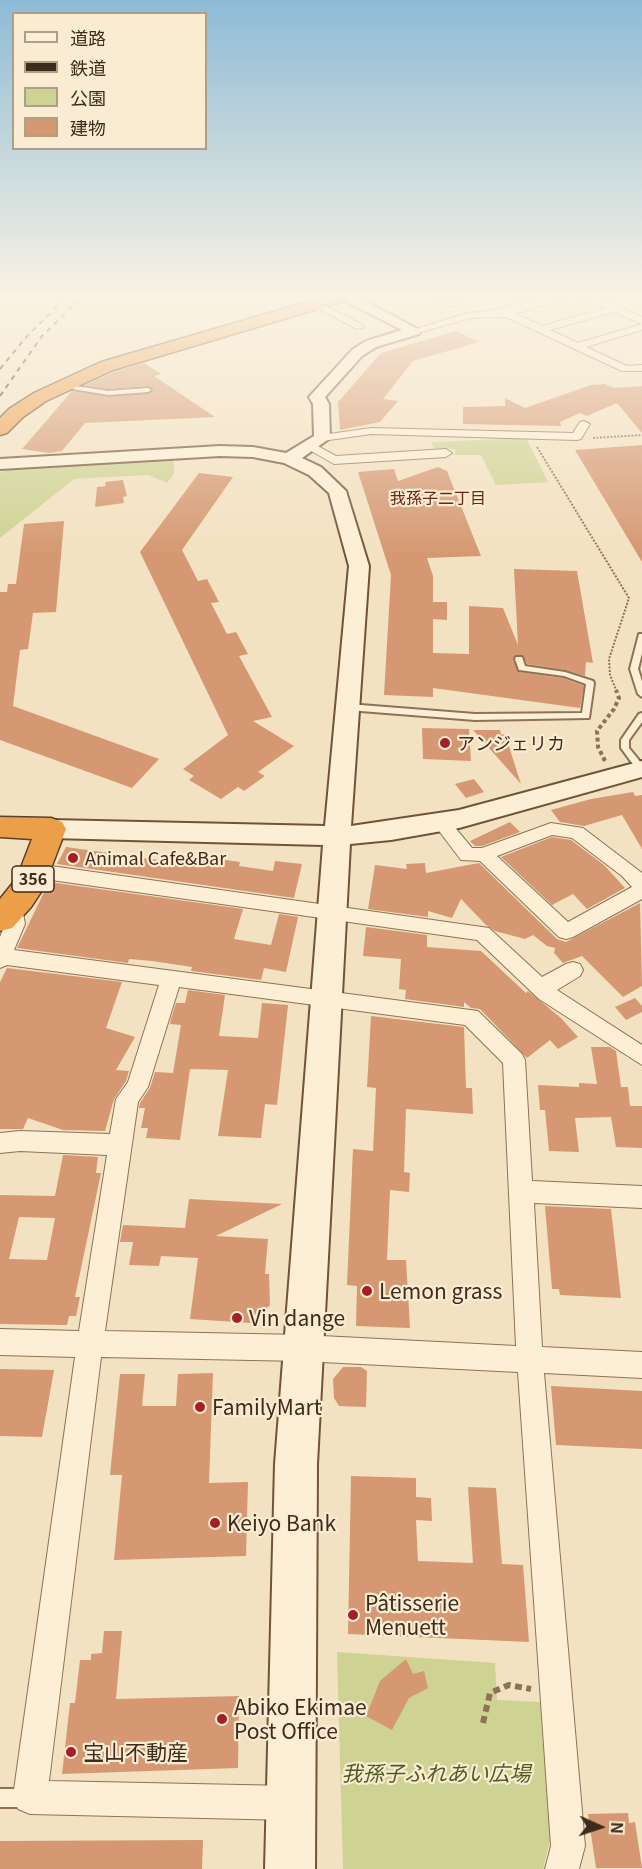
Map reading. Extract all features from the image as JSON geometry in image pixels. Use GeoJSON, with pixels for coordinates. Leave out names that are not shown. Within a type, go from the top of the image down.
{"type":"FeatureCollection","features":[{"type":"Feature","properties":{"kind":"highway"},"geometry":{"type":"LineString","coordinates":[[4,425],[28,405],[76,380]]}},
{"type":"Feature","properties":{"kind":"highway"},"geometry":{"type":"LineString","coordinates":[[0,827],[51,829]]}},
{"type":"Feature","properties":{"kind":"highway","name":"356"},"geometry":{"type":"LineString","coordinates":[[6,914],[27,890],[51,829]]}},
{"type":"Feature","properties":{"kind":"street"},"geometry":{"type":"LineString","coordinates":[[316,442],[321,404],[332,391],[331,383],[334,380]]}},
{"type":"Feature","properties":{"kind":"street"},"geometry":{"type":"LineString","coordinates":[[289,459],[316,442],[371,431],[577,437],[584,424]]}},
{"type":"Feature","properties":{"kind":"street"},"geometry":{"type":"LineString","coordinates":[[316,442],[334,460],[446,453]]}},
{"type":"Feature","properties":{"kind":"street"},"geometry":{"type":"LineString","coordinates":[[0,464],[220,451],[253,452],[289,459],[315,471],[337,491],[359,566],[332,911],[302,1347],[296,1475],[290,1869]]}},
{"type":"Feature","properties":{"kind":"street"},"geometry":{"type":"LineString","coordinates":[[51,829],[338,836],[442,823],[642,769]]}},
{"type":"Feature","properties":{"kind":"street"},"geometry":{"type":"LineString","coordinates":[[442,823],[467,855],[484,854],[537,833],[568,830],[583,835],[601,848],[642,885]]}},
{"type":"Feature","properties":{"kind":"street"},"geometry":{"type":"LineString","coordinates":[[484,854],[566,932],[642,890]]}},
{"type":"Feature","properties":{"kind":"street"},"geometry":{"type":"LineString","coordinates":[[36,871],[482,933],[546,993],[642,1056]]}},
{"type":"Feature","properties":{"kind":"street"},"geometry":{"type":"LineString","coordinates":[[6,914],[15,924],[1,957],[172,977],[471,1017],[514,1060],[530,1359],[568,1846],[562,1869]]}},
{"type":"Feature","properties":{"kind":"street"},"geometry":{"type":"LineString","coordinates":[[546,993],[549,983],[573,970]]}},
{"type":"Feature","properties":{"kind":"street"},"geometry":{"type":"LineString","coordinates":[[172,977],[137,1087],[127,1099],[90,1343],[15,1798],[290,1803]]}},
{"type":"Feature","properties":{"kind":"street"},"geometry":{"type":"LineString","coordinates":[[0,1143],[20,1141],[120,1145]]}},
{"type":"Feature","properties":{"kind":"street"},"geometry":{"type":"LineString","coordinates":[[522,1192],[642,1197]]}},
{"type":"Feature","properties":{"kind":"street"},"geometry":{"type":"LineString","coordinates":[[0,1342],[302,1347],[642,1365]]}},
{"type":"Feature","properties":{"kind":"lane"},"geometry":{"type":"LineString","coordinates":[[63,386],[108,393],[148,390]]}},
{"type":"Feature","properties":{"kind":"lane"},"geometry":{"type":"LineString","coordinates":[[642,636],[634,669],[642,694]]}},
{"type":"Feature","properties":{"kind":"lane"},"geometry":{"type":"LineString","coordinates":[[348,707],[475,717],[586,716],[589,709],[590,683],[565,674],[522,668],[519,659]]}},
{"type":"Feature","properties":{"kind":"lane"},"geometry":{"type":"LineString","coordinates":[[642,716],[625,740],[625,747],[642,769]]}},
{"type":"Feature","properties":{"kind":"path"},"geometry":{"type":"LineString","coordinates":[[530,435],[629,598],[609,659],[610,675],[619,698],[614,709],[597,731],[598,747],[606,761]]}},
{"type":"Feature","properties":{"kind":"path"},"geometry":{"type":"LineString","coordinates":[[577,437],[642,435]]}},
{"type":"Feature","properties":{"kind":"path"},"geometry":{"type":"LineString","coordinates":[[483,1724],[490,1693],[509,1685],[556,1693]]}},
{"type":"Feature","properties":{"kind":"green space"},"geometry":{"type":"Polygon","coordinates":[[[526,438],[548,482],[496,485],[481,455],[453,455],[456,452],[454,449],[434,448],[431,442],[526,438]]]}},
{"type":"Feature","properties":{"kind":"green space"},"geometry":{"type":"Polygon","coordinates":[[[174,459],[174,474],[167,483],[148,475],[74,479],[0,538],[0,473],[8,469],[174,459]]]}},
{"type":"Feature","properties":{"kind":"green space","name":"我孫子ふれあい広場"},"geometry":{"type":"Polygon","coordinates":[[[337,1652],[495,1663],[497,1700],[540,1702],[550,1840],[543,1869],[343,1869],[337,1652]]]}},
{"type":"Feature","properties":{"kind":"building"},"geometry":{"type":"Polygon","coordinates":[[[96,380],[160,380],[215,417],[85,423],[62,451],[49,453],[22,449],[72,391],[108,397],[152,392],[153,389],[148,386],[108,389],[85,385],[96,380]]]}},
{"type":"Feature","properties":{"kind":"building"},"geometry":{"type":"Polygon","coordinates":[[[357,380],[398,380],[383,399],[398,401],[380,422],[340,430],[338,402],[357,380]]]}},
{"type":"Feature","properties":{"kind":"building"},"geometry":{"type":"Polygon","coordinates":[[[605,384],[614,388],[642,386],[642,433],[617,403],[587,416],[580,413],[560,422],[561,426],[463,424],[463,407],[505,406],[505,398],[525,408],[591,385],[605,384]]]}},
{"type":"Feature","properties":{"kind":"building"},"geometry":{"type":"Polygon","coordinates":[[[642,445],[642,562],[575,450],[642,445]]]}},
{"type":"Feature","properties":{"kind":"building"},"geometry":{"type":"Polygon","coordinates":[[[438,467],[447,471],[481,556],[427,558],[433,576],[433,602],[447,602],[447,620],[433,619],[433,653],[469,654],[469,606],[503,608],[518,645],[514,569],[577,571],[593,663],[586,662],[585,676],[565,670],[527,664],[522,655],[516,655],[513,660],[519,672],[563,678],[584,686],[580,708],[433,688],[433,697],[384,695],[391,575],[358,472],[394,469],[398,481],[438,467]]]}},
{"type":"Feature","properties":{"kind":"building"},"geometry":{"type":"Polygon","coordinates":[[[199,473],[233,477],[182,550],[198,581],[207,579],[219,602],[211,603],[227,634],[236,632],[248,654],[239,656],[272,717],[253,721],[294,746],[258,772],[265,776],[244,791],[238,787],[221,799],[189,780],[194,776],[183,769],[228,735],[140,552],[199,473]]]}},
{"type":"Feature","properties":{"kind":"building"},"geometry":{"type":"Polygon","coordinates":[[[123,480],[127,496],[123,497],[124,503],[95,507],[97,487],[106,486],[105,482],[123,480]]]}},
{"type":"Feature","properties":{"kind":"building"},"geometry":{"type":"Polygon","coordinates":[[[64,521],[56,612],[33,613],[28,649],[20,650],[13,706],[159,759],[132,788],[0,740],[0,592],[7,592],[8,584],[16,584],[24,524],[64,521]]]}},
{"type":"Feature","properties":{"kind":"building"},"geometry":{"type":"Polygon","coordinates":[[[422,728],[469,729],[471,761],[423,759],[422,728]]]}},
{"type":"Feature","properties":{"kind":"building"},"geometry":{"type":"Polygon","coordinates":[[[473,730],[500,730],[501,735],[505,734],[521,784],[473,730]]]}},
{"type":"Feature","properties":{"kind":"building"},"geometry":{"type":"Polygon","coordinates":[[[474,779],[484,792],[466,798],[455,784],[474,779]]]}},
{"type":"Feature","properties":{"kind":"building"},"geometry":{"type":"Polygon","coordinates":[[[633,792],[635,796],[642,795],[642,849],[622,815],[584,826],[560,822],[551,810],[591,799],[633,792]]]}},
{"type":"Feature","properties":{"kind":"building"},"geometry":{"type":"Polygon","coordinates":[[[510,822],[520,832],[482,846],[475,846],[470,841],[510,822]]]}},
{"type":"Feature","properties":{"kind":"building"},"geometry":{"type":"Polygon","coordinates":[[[552,837],[571,840],[604,865],[625,888],[587,909],[573,894],[552,905],[501,857],[552,837]]]}},
{"type":"Feature","properties":{"kind":"building"},"geometry":{"type":"Polygon","coordinates":[[[66,847],[173,862],[175,857],[202,861],[204,857],[240,862],[239,866],[273,871],[275,861],[302,864],[294,898],[57,864],[66,847]]]}},
{"type":"Feature","properties":{"kind":"building"},"geometry":{"type":"Polygon","coordinates":[[[425,863],[426,873],[479,863],[557,939],[566,942],[640,903],[642,986],[623,997],[582,956],[563,963],[554,953],[555,948],[547,946],[533,935],[525,939],[495,931],[461,899],[452,918],[428,911],[428,917],[368,909],[375,865],[407,869],[406,864],[425,863]]]}},
{"type":"Feature","properties":{"kind":"building"},"geometry":{"type":"Polygon","coordinates":[[[49,882],[243,909],[234,939],[271,945],[279,914],[298,917],[286,972],[264,968],[261,980],[191,971],[192,967],[152,961],[129,959],[128,963],[17,948],[49,882]]]}},
{"type":"Feature","properties":{"kind":"building"},"geometry":{"type":"Polygon","coordinates":[[[366,927],[427,935],[427,947],[481,951],[526,993],[528,991],[561,1018],[578,1037],[558,1049],[550,1040],[527,1058],[480,1009],[471,1008],[464,1002],[464,1007],[405,999],[406,990],[399,989],[401,959],[363,956],[366,927]]]}},
{"type":"Feature","properties":{"kind":"building"},"geometry":{"type":"Polygon","coordinates":[[[7,968],[122,982],[106,1028],[135,1037],[116,1070],[129,1071],[126,1081],[114,1099],[105,1131],[63,1130],[28,1118],[23,1129],[0,1129],[0,982],[7,968]]]}},
{"type":"Feature","properties":{"kind":"building"},"geometry":{"type":"Polygon","coordinates":[[[188,990],[225,995],[219,1036],[258,1038],[262,1003],[288,1005],[277,1105],[265,1104],[261,1138],[218,1136],[228,1070],[190,1069],[180,1140],[146,1138],[148,1128],[141,1128],[145,1108],[139,1108],[140,1103],[150,1088],[155,1072],[173,1073],[181,1025],[170,1024],[176,1003],[185,1003],[188,990]]]}},
{"type":"Feature","properties":{"kind":"building"},"geometry":{"type":"Polygon","coordinates":[[[635,998],[642,1006],[642,1012],[626,1020],[615,1007],[635,998]]]}},
{"type":"Feature","properties":{"kind":"building"},"geometry":{"type":"Polygon","coordinates":[[[371,1016],[464,1027],[466,1088],[472,1088],[473,1114],[406,1109],[404,1172],[410,1173],[409,1192],[390,1190],[387,1260],[406,1260],[410,1328],[356,1326],[357,1286],[347,1285],[353,1149],[373,1151],[376,1088],[367,1087],[371,1016]]]}},
{"type":"Feature","properties":{"kind":"building"},"geometry":{"type":"Polygon","coordinates":[[[591,1047],[610,1047],[616,1051],[621,1087],[628,1087],[630,1106],[642,1106],[642,1148],[616,1147],[611,1117],[575,1118],[579,1152],[549,1151],[545,1110],[540,1110],[538,1085],[579,1087],[579,1083],[597,1084],[591,1047]]]}},
{"type":"Feature","properties":{"kind":"building"},"geometry":{"type":"Polygon","coordinates":[[[63,1155],[98,1157],[96,1173],[101,1173],[75,1297],[80,1297],[76,1316],[69,1316],[67,1325],[0,1324],[0,1195],[55,1196],[63,1155]],[[19,1217],[9,1259],[47,1260],[55,1218],[19,1217]]]}},
{"type":"Feature","properties":{"kind":"building"},"geometry":{"type":"Polygon","coordinates":[[[189,1199],[282,1204],[216,1236],[268,1239],[265,1274],[269,1274],[270,1305],[251,1323],[190,1319],[198,1258],[161,1256],[159,1266],[129,1265],[133,1242],[120,1242],[123,1225],[185,1228],[189,1199]]]}},
{"type":"Feature","properties":{"kind":"building"},"geometry":{"type":"Polygon","coordinates":[[[545,1206],[611,1209],[621,1298],[560,1295],[559,1289],[552,1289],[545,1206]]]}},
{"type":"Feature","properties":{"kind":"building"},"geometry":{"type":"Polygon","coordinates":[[[343,1367],[361,1367],[367,1371],[366,1407],[339,1406],[334,1398],[333,1379],[343,1367]]]}},
{"type":"Feature","properties":{"kind":"building"},"geometry":{"type":"Polygon","coordinates":[[[0,1369],[54,1370],[42,1437],[0,1436],[0,1369]]]}},
{"type":"Feature","properties":{"kind":"building"},"geometry":{"type":"Polygon","coordinates":[[[213,1373],[209,1483],[248,1482],[246,1556],[114,1560],[122,1475],[110,1475],[120,1374],[145,1374],[142,1406],[176,1406],[178,1374],[213,1373]]]}},
{"type":"Feature","properties":{"kind":"building"},"geometry":{"type":"Polygon","coordinates":[[[551,1386],[642,1391],[642,1449],[556,1445],[551,1386]]]}},
{"type":"Feature","properties":{"kind":"building"},"geometry":{"type":"Polygon","coordinates":[[[351,1476],[416,1478],[416,1497],[431,1498],[432,1521],[416,1520],[418,1561],[473,1563],[468,1487],[496,1488],[502,1564],[523,1565],[529,1642],[348,1634],[351,1476]]]}},
{"type":"Feature","properties":{"kind":"building"},"geometry":{"type":"Polygon","coordinates":[[[104,1631],[122,1631],[116,1699],[239,1696],[238,1768],[62,1774],[70,1703],[75,1703],[80,1660],[91,1660],[91,1654],[102,1653],[104,1631]]]}},
{"type":"Feature","properties":{"kind":"building"},"geometry":{"type":"Polygon","coordinates":[[[406,1659],[413,1674],[424,1671],[428,1688],[409,1698],[392,1730],[366,1716],[380,1681],[406,1659]]]}},
{"type":"Feature","properties":{"kind":"building"},"geometry":{"type":"Polygon","coordinates":[[[628,1813],[629,1823],[635,1822],[642,1868],[596,1868],[588,1814],[628,1813]]]}},
{"type":"Feature","properties":{"kind":"building"},"geometry":{"type":"Polygon","coordinates":[[[203,1840],[202,1869],[0,1869],[0,1841],[203,1840]]]}},
{"type":"Feature","properties":{"kind":"railway"},"geometry":{"type":"LineString","coordinates":[[0,396],[11,380]]}},
{"type":"Feature","properties":{"kind":"place","name":"アンジェリカ"},"geometry":{"type":"Point","coordinates":[445,743]}},
{"type":"Feature","properties":{"kind":"place","name":"Animal Cafe&Bar"},"geometry":{"type":"Point","coordinates":[73,858]}},
{"type":"Feature","properties":{"kind":"place","name":"Lemon grass"},"geometry":{"type":"Point","coordinates":[367,1291]}},
{"type":"Feature","properties":{"kind":"place","name":"Vin dange"},"geometry":{"type":"Point","coordinates":[237,1318]}},
{"type":"Feature","properties":{"kind":"place","name":"FamilyMart"},"geometry":{"type":"Point","coordinates":[200,1407]}},
{"type":"Feature","properties":{"kind":"place","name":"Keiyo Bank"},"geometry":{"type":"Point","coordinates":[215,1523]}},
{"type":"Feature","properties":{"kind":"place","name":"Pâtisserie Menuett"},"geometry":{"type":"Point","coordinates":[353,1615]}},
{"type":"Feature","properties":{"kind":"place","name":"Abiko Ekimae Post Office"},"geometry":{"type":"Point","coordinates":[222,1719]}},
{"type":"Feature","properties":{"kind":"place","name":"宝山不動産"},"geometry":{"type":"Point","coordinates":[71,1752]}},
{"type":"Feature","properties":{"kind":"district","name":"我孫子二丁目"},"geometry":{"type":"Point","coordinates":[438,498]}}]}
